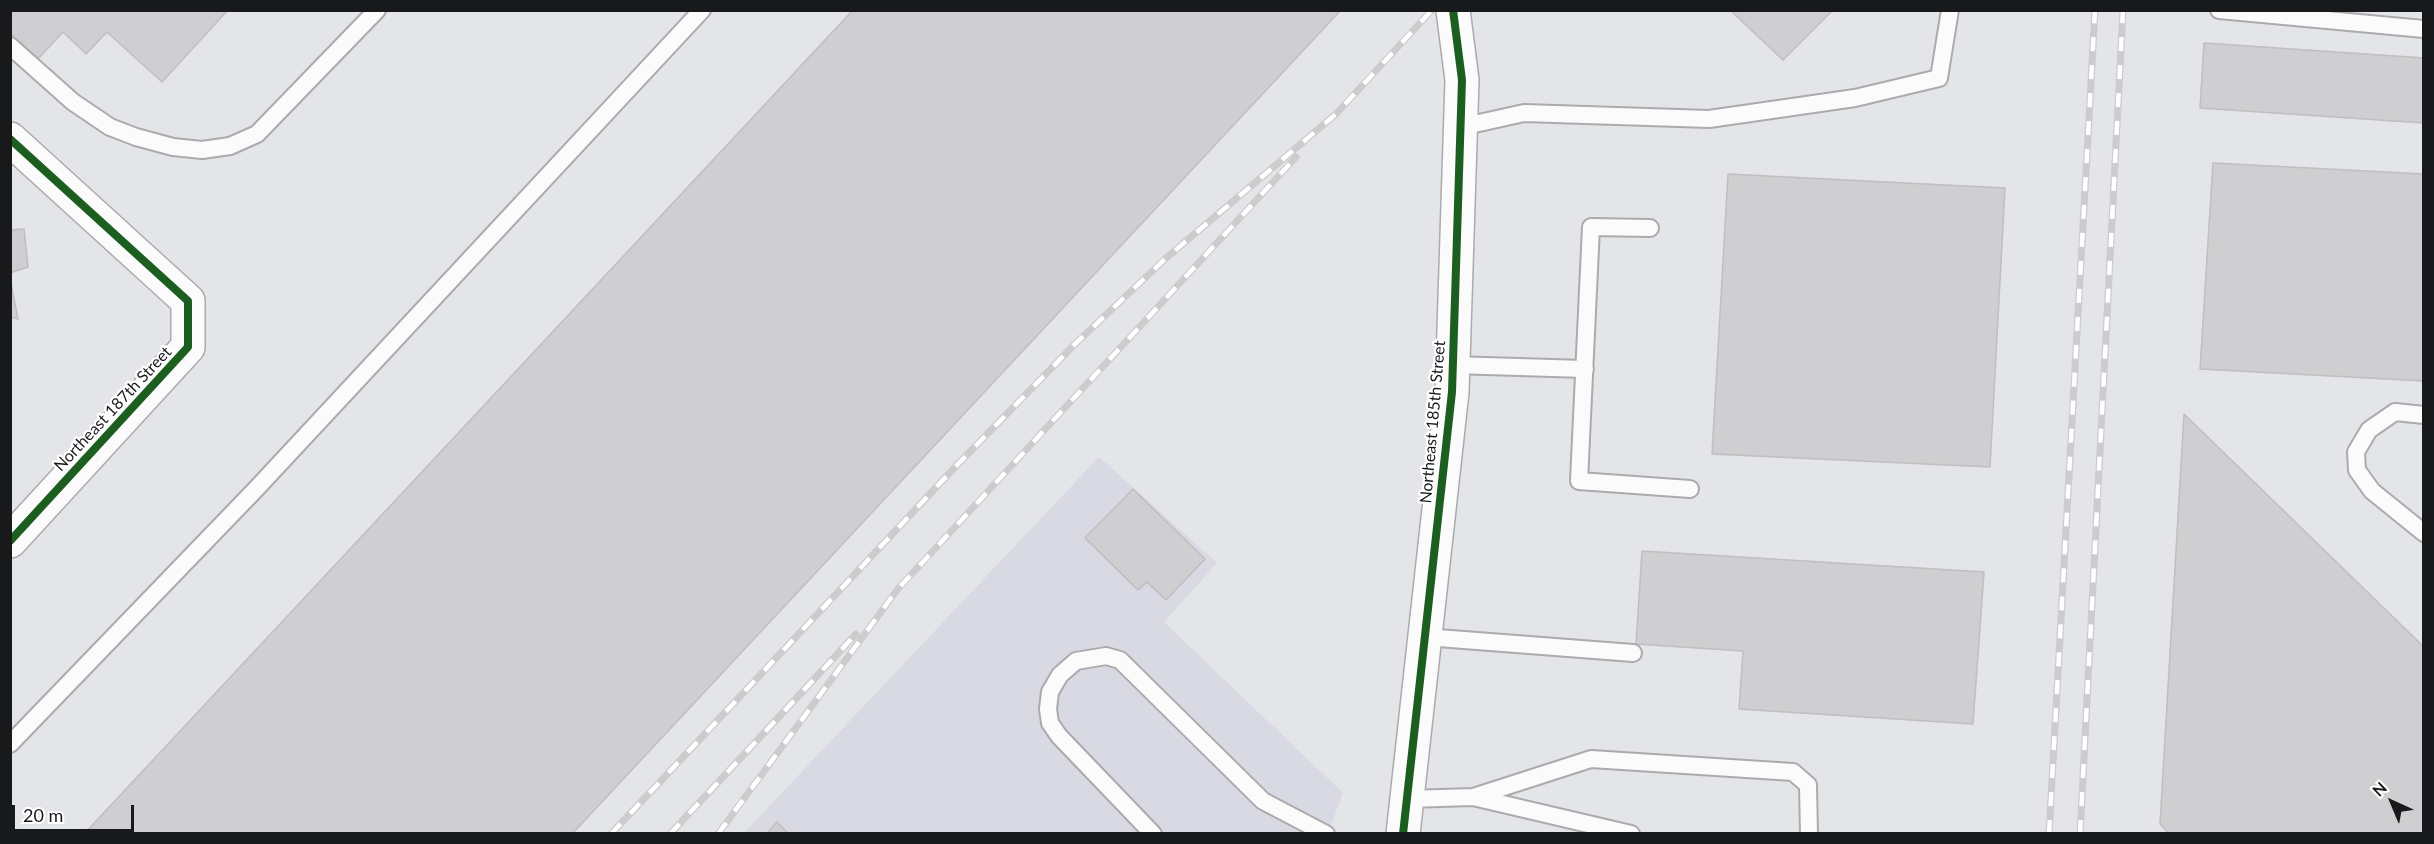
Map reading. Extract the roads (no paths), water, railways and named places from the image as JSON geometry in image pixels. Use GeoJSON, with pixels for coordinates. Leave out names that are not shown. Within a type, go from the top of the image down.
{"type":"FeatureCollection","features":[{"type":"Feature","properties":{"kind":"street","name":"Northeast 185th Street"},"geometry":{"type":"LineString","coordinates":[[1403,834],[1452,392],[1462,80],[1453,10]]}},
{"type":"Feature","properties":{"kind":"street","name":"Northeast 187th Street"},"geometry":{"type":"LineString","coordinates":[[10,139],[188,301],[188,347],[10,541]]}},
{"type":"Feature","properties":{"kind":"lane"},"geometry":{"type":"LineString","coordinates":[[10,45],[73,102],[110,127],[173,147],[202,150],[230,146],[256,134],[377,10]]}},
{"type":"Feature","properties":{"kind":"lane"},"geometry":{"type":"LineString","coordinates":[[10,744],[256,489],[702,10]]}},
{"type":"Feature","properties":{"kind":"lane"},"geometry":{"type":"LineString","coordinates":[[1461,127],[1524,113],[1708,118],[1855,98],[1939,78],[1950,10]]}},
{"type":"Feature","properties":{"kind":"lane"},"geometry":{"type":"LineString","coordinates":[[2219,10],[2424,29]]}},
{"type":"Feature","properties":{"kind":"lane"},"geometry":{"type":"LineString","coordinates":[[1650,228],[1591,227],[1579,481],[1690,489]]}},
{"type":"Feature","properties":{"kind":"lane"},"geometry":{"type":"LineString","coordinates":[[1452,365],[1585,369]]}},
{"type":"Feature","properties":{"kind":"lane"},"geometry":{"type":"LineString","coordinates":[[2424,415],[2395,412],[2369,430],[2356,452],[2357,470],[2372,491],[2424,533]]}},
{"type":"Feature","properties":{"kind":"lane"},"geometry":{"type":"LineString","coordinates":[[1425,637],[1633,653]]}},
{"type":"Feature","properties":{"kind":"lane"},"geometry":{"type":"LineString","coordinates":[[1153,834],[1059,736],[1050,723],[1048,709],[1050,692],[1060,675],[1076,661],[1106,656],[1120,660],[1263,801],[1326,834]]}},
{"type":"Feature","properties":{"kind":"lane"},"geometry":{"type":"LineString","coordinates":[[1473,797],[1591,759],[1793,772],[1808,785],[1809,834]]}},
{"type":"Feature","properties":{"kind":"lane"},"geometry":{"type":"LineString","coordinates":[[1407,799],[1473,797],[1631,834]]}},
{"type":"Feature","properties":{"kind":"railway"},"geometry":{"type":"LineString","coordinates":[[611,834],[958,464],[1073,346],[1165,259],[1336,114],[1432,10]]}},
{"type":"Feature","properties":{"kind":"railway"},"geometry":{"type":"LineString","coordinates":[[2049,834],[2095,10]]}},
{"type":"Feature","properties":{"kind":"railway"},"geometry":{"type":"LineString","coordinates":[[2080,834],[2123,10]]}},
{"type":"Feature","properties":{"kind":"railway"},"geometry":{"type":"LineString","coordinates":[[718,834],[897,590],[1296,157]]}},
{"type":"Feature","properties":{"kind":"railway"},"geometry":{"type":"LineString","coordinates":[[670,834],[856,634]]}}]}
